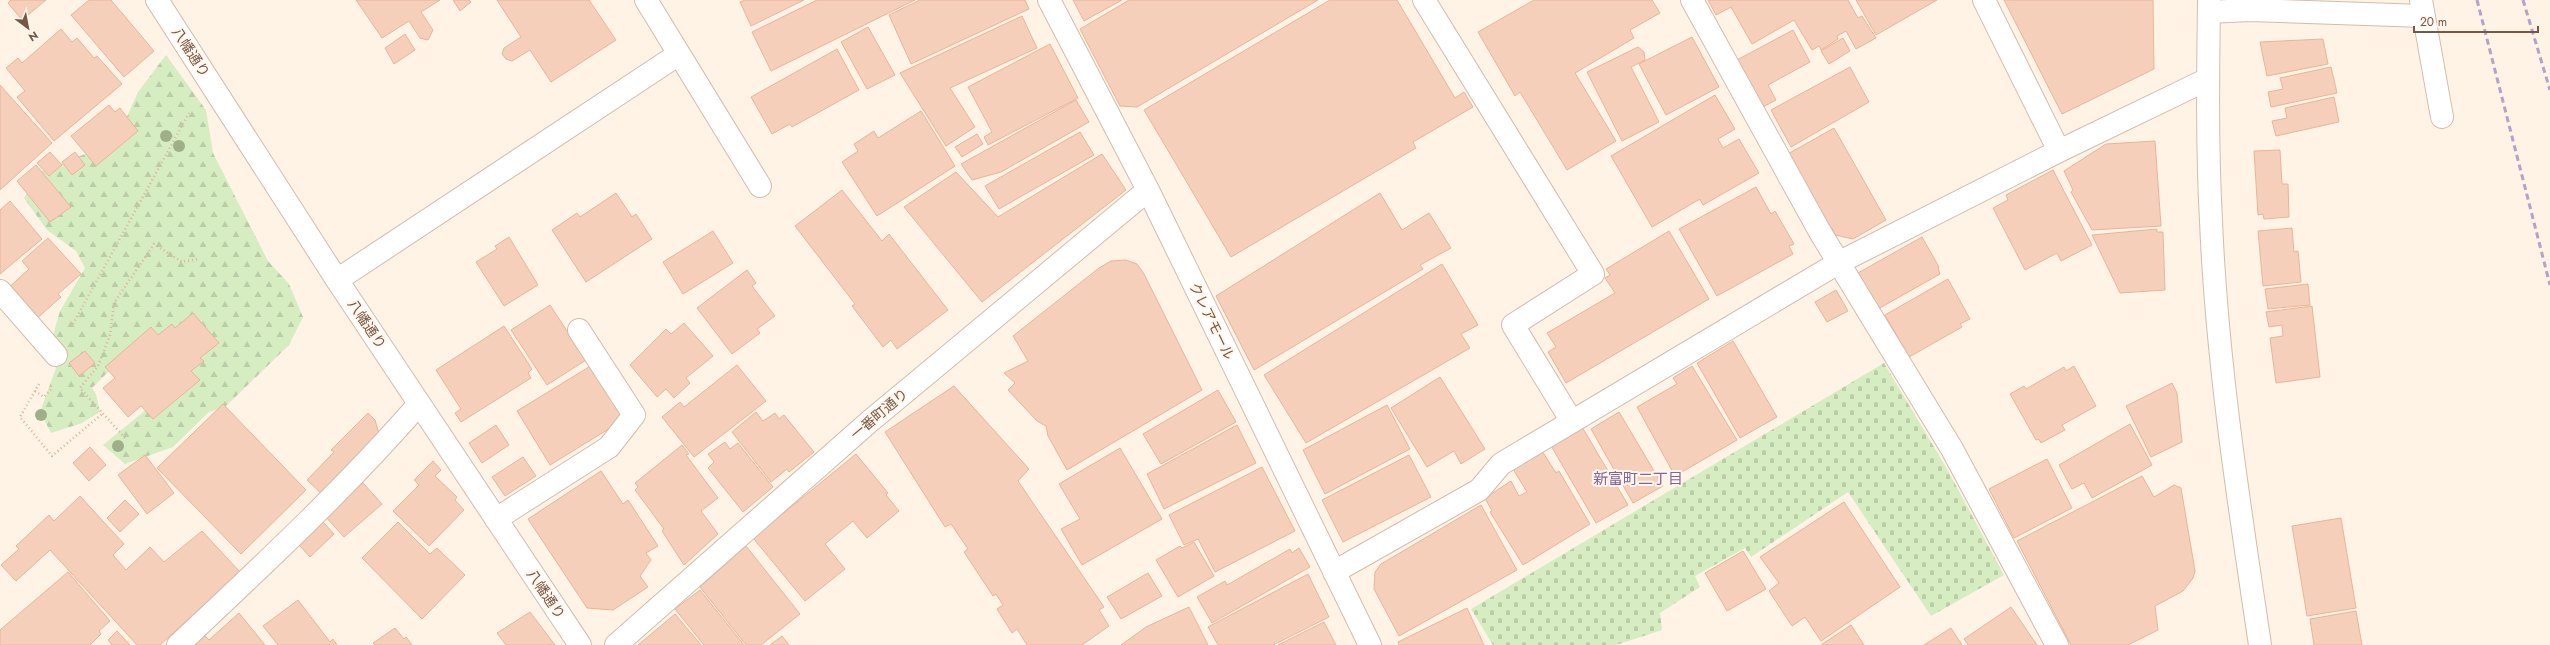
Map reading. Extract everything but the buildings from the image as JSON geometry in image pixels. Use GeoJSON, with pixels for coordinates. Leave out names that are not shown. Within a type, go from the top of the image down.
{"type":"FeatureCollection","features":[{"type":"Feature","properties":{"kind":"street","name":"八幡通り"},"geometry":{"type":"LineString","coordinates":[[157,0],[337,280],[580,645]]}},
{"type":"Feature","properties":{"kind":"street"},"geometry":{"type":"LineString","coordinates":[[646,0],[760,186]]}},
{"type":"Feature","properties":{"kind":"street","name":"クレアモール"},"geometry":{"type":"LineString","coordinates":[[1049,0],[1148,190],[1370,645]]}},
{"type":"Feature","properties":{"kind":"street"},"geometry":{"type":"LineString","coordinates":[[1424,0],[1593,274],[1513,325],[1571,420]]}},
{"type":"Feature","properties":{"kind":"street"},"geometry":{"type":"LineString","coordinates":[[1692,0],[1838,263],[1952,449],[2057,645]]}},
{"type":"Feature","properties":{"kind":"street"},"geometry":{"type":"LineString","coordinates":[[1984,0],[2059,151]]}},
{"type":"Feature","properties":{"kind":"street"},"geometry":{"type":"LineString","coordinates":[[2258,644],[2236,487],[2218,329],[2211,221],[2208,79],[2209,6],[2249,10],[2422,8],[2442,117]]}},
{"type":"Feature","properties":{"kind":"street"},"geometry":{"type":"LineString","coordinates":[[337,280],[679,54]]}},
{"type":"Feature","properties":{"kind":"street"},"geometry":{"type":"LineString","coordinates":[[1334,572],[1479,490],[1501,464],[1571,420],[1838,263],[2059,151],[2208,79]]}},
{"type":"Feature","properties":{"kind":"street","name":"一番町通り"},"geometry":{"type":"LineString","coordinates":[[616,645],[869,422],[1148,190]]}},
{"type":"Feature","properties":{"kind":"street"},"geometry":{"type":"LineString","coordinates":[[0,291],[56,355]]}},
{"type":"Feature","properties":{"kind":"street"},"geometry":{"type":"LineString","coordinates":[[496,519],[609,447],[634,415],[579,330]]}},
{"type":"Feature","properties":{"kind":"street"},"geometry":{"type":"LineString","coordinates":[[178,645],[282,547],[376,453],[419,404]]}},
{"type":"Feature","properties":{"kind":"path"},"geometry":{"type":"LineString","coordinates":[[102,414],[52,456],[20,417],[56,355],[190,110],[211,84]]}},
{"type":"Feature","properties":{"kind":"path"},"geometry":{"type":"LineString","coordinates":[[125,438],[80,388],[98,366],[110,335],[114,303],[154,244],[182,262],[199,259]]}},
{"type":"Feature","properties":{"kind":"path"},"geometry":{"type":"LineString","coordinates":[[35,391],[44,397],[55,386]]}},
{"type":"Feature","properties":{"kind":"green space"},"geometry":{"type":"Polygon","coordinates":[[[166,55],[206,110],[213,153],[268,261],[289,284],[303,317],[289,345],[225,407],[209,412],[173,447],[125,464],[103,445],[169,391],[117,363],[92,388],[96,394],[100,412],[82,423],[51,433],[40,412],[56,368],[51,342],[60,311],[85,268],[76,251],[47,230],[24,198],[37,173],[90,152],[117,139],[138,92],[166,55]]]}},
{"type":"Feature","properties":{"kind":"green space"},"geometry":{"type":"Polygon","coordinates":[[[1884,363],[1947,469],[2004,575],[1931,616],[1848,492],[1751,557],[1745,548],[1695,576],[1700,587],[1660,613],[1662,630],[1616,645],[1493,645],[1471,609],[1884,363]]]}},
{"type":"Feature","properties":{"kind":"railway"},"geometry":{"type":"LineString","coordinates":[[2477,0],[2550,285]]}},
{"type":"Feature","properties":{"kind":"railway"},"geometry":{"type":"LineString","coordinates":[[2523,0],[2550,90]]}},
{"type":"Feature","properties":{"kind":"district","name":"新富町二丁目"},"geometry":{"type":"Point","coordinates":[1638,479]}}]}
